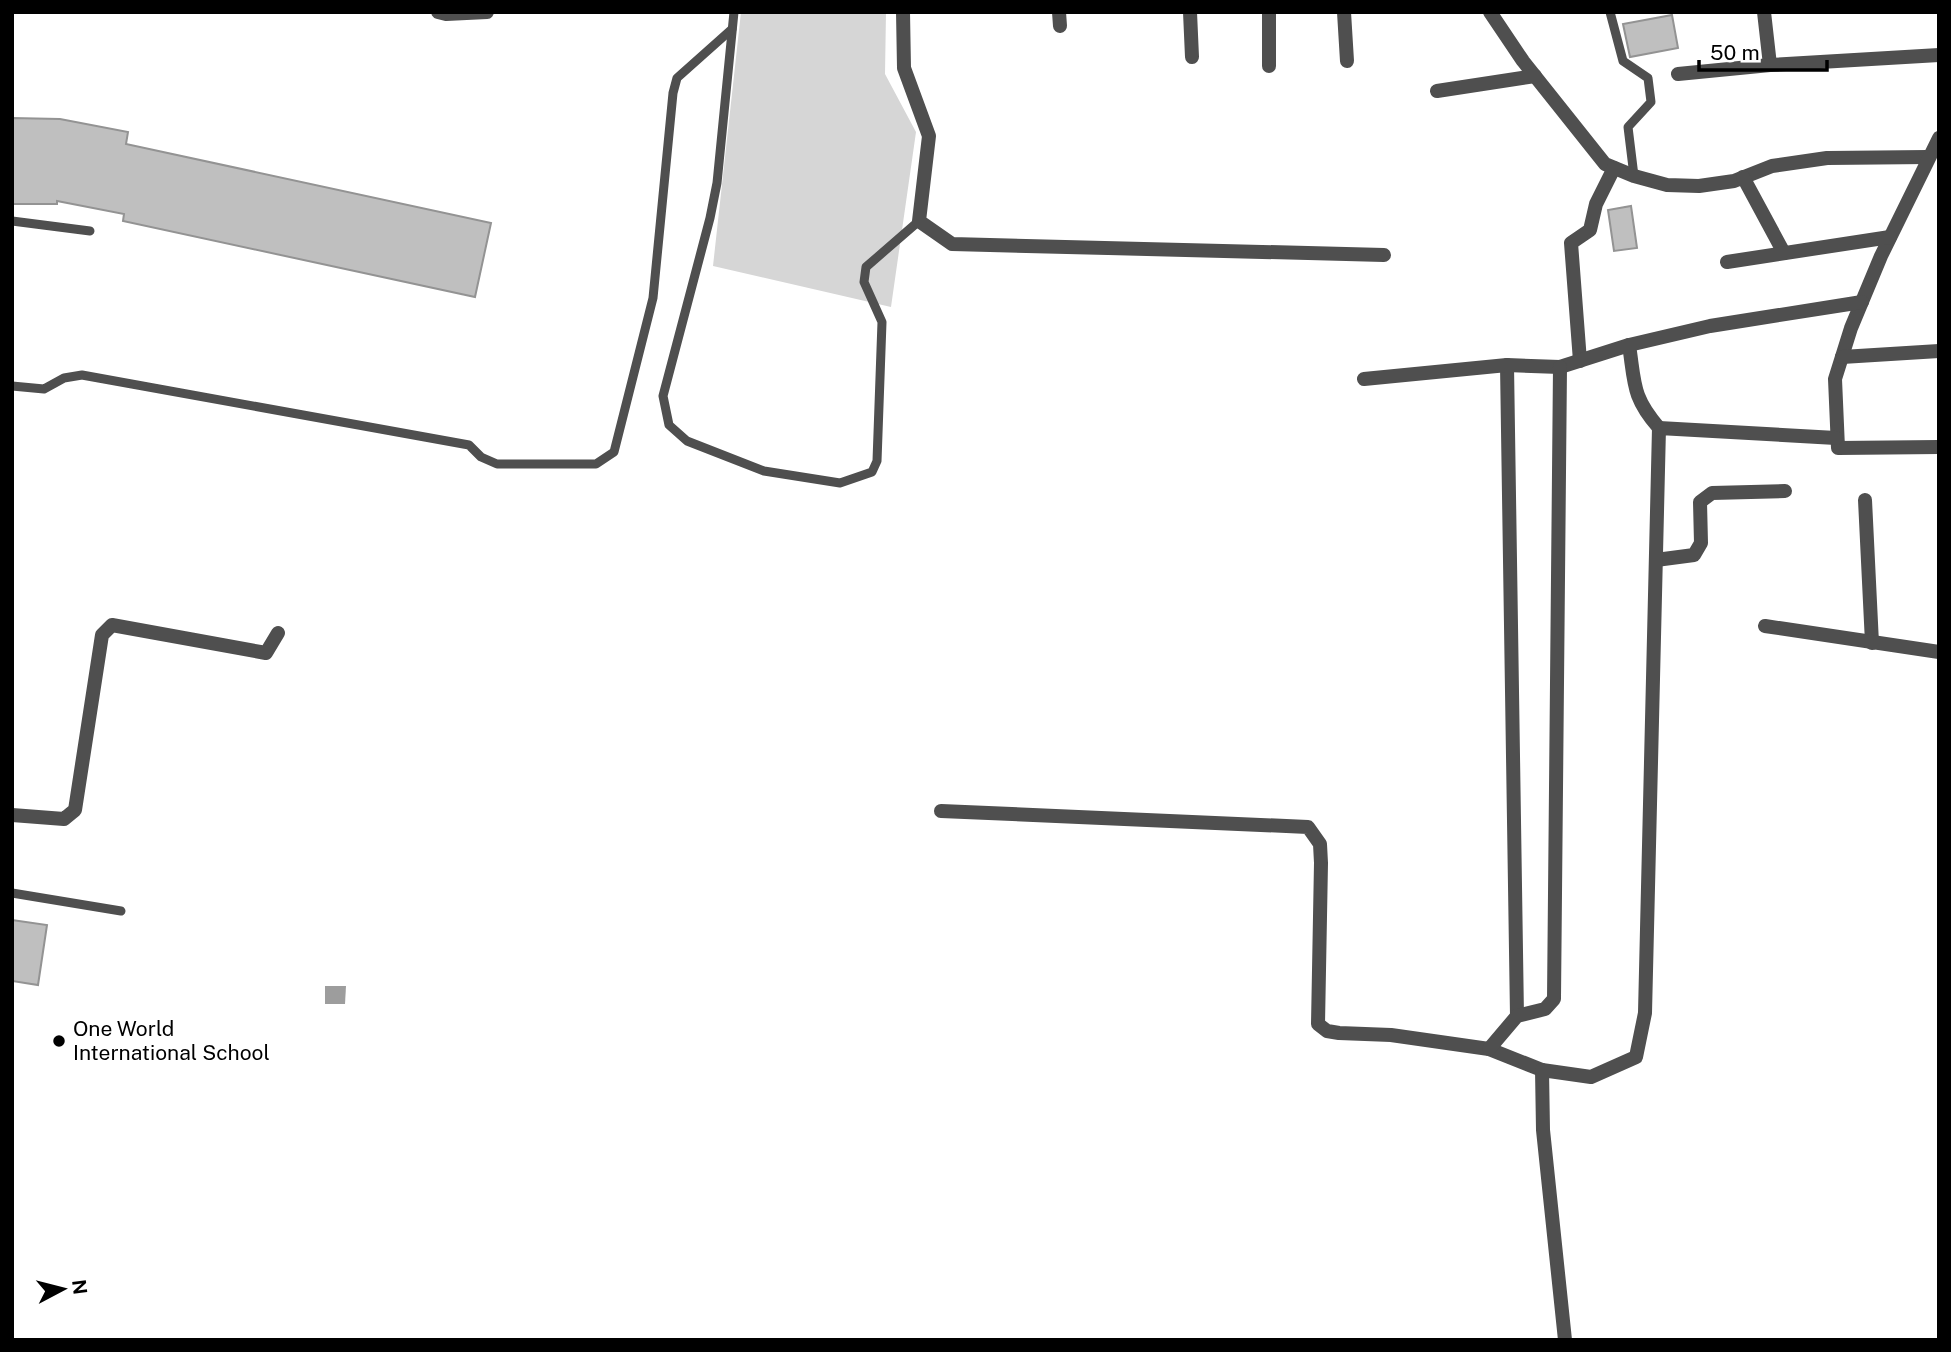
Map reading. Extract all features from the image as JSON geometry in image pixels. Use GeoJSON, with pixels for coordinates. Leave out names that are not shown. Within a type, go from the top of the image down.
{"type":"FeatureCollection","features":[{"type":"Feature","properties":{"kind":"street"},"geometry":{"type":"LineString","coordinates":[[438,12],[487,12]]}},
{"type":"Feature","properties":{"kind":"street"},"geometry":{"type":"LineString","coordinates":[[903,12],[904,68],[929,136],[919,221],[952,244],[1384,255]]}},
{"type":"Feature","properties":{"kind":"street"},"geometry":{"type":"LineString","coordinates":[[1190,12],[1192,57]]}},
{"type":"Feature","properties":{"kind":"street"},"geometry":{"type":"LineString","coordinates":[[1269,12],[1269,66]]}},
{"type":"Feature","properties":{"kind":"street"},"geometry":{"type":"LineString","coordinates":[[1345,12],[1347,61]]}},
{"type":"Feature","properties":{"kind":"street"},"geometry":{"type":"LineString","coordinates":[[1490,12],[1535,76],[1605,164],[1634,176],[1667,185],[1699,186],[1734,181],[1772,166],[1827,158],[1928,158]]}},
{"type":"Feature","properties":{"kind":"street"},"geometry":{"type":"LineString","coordinates":[[1764,12],[1770,65]]}},
{"type":"Feature","properties":{"kind":"street"},"geometry":{"type":"LineString","coordinates":[[1678,74],[1770,65],[1939,55]]}},
{"type":"Feature","properties":{"kind":"street"},"geometry":{"type":"LineString","coordinates":[[1437,91],[1535,76]]}},
{"type":"Feature","properties":{"kind":"street"},"geometry":{"type":"LineString","coordinates":[[1939,138],[1890,237],[1862,302],[1835,380],[1838,448],[1939,447]]}},
{"type":"Feature","properties":{"kind":"street"},"geometry":{"type":"LineString","coordinates":[[1580,361],[1572,243],[1590,230],[1596,204],[1614,168]]}},
{"type":"Feature","properties":{"kind":"street"},"geometry":{"type":"LineString","coordinates":[[1743,177],[1784,253]]}},
{"type":"Feature","properties":{"kind":"street"},"geometry":{"type":"LineString","coordinates":[[1727,262],[1890,237]]}},
{"type":"Feature","properties":{"kind":"street"},"geometry":{"type":"LineString","coordinates":[[1364,379],[1507,365],[1560,367],[1629,345],[1710,326],[1862,302]]}},
{"type":"Feature","properties":{"kind":"street"},"geometry":{"type":"LineString","coordinates":[[941,811],[1308,827],[1320,844],[1318,1024],[1327,1031],[1391,1035],[1489,1049],[1542,1070],[1591,1077],[1636,1057],[1645,1013],[1659,428],[1643,409],[1636,395],[1629,345]]}},
{"type":"Feature","properties":{"kind":"street"},"geometry":{"type":"LineString","coordinates":[[1842,358],[1939,351]]}},
{"type":"Feature","properties":{"kind":"street"},"geometry":{"type":"LineString","coordinates":[[1507,365],[1517,1016]]}},
{"type":"Feature","properties":{"kind":"street"},"geometry":{"type":"LineString","coordinates":[[1489,1049],[1517,1016],[1545,1009],[1554,999],[1560,367]]}},
{"type":"Feature","properties":{"kind":"street"},"geometry":{"type":"LineString","coordinates":[[1659,428],[1836,438]]}},
{"type":"Feature","properties":{"kind":"street"},"geometry":{"type":"LineString","coordinates":[[1656,560],[1694,555],[1701,543],[1700,502],[1712,493],[1785,491]]}},
{"type":"Feature","properties":{"kind":"street"},"geometry":{"type":"LineString","coordinates":[[1865,500],[1872,643]]}},
{"type":"Feature","properties":{"kind":"street"},"geometry":{"type":"LineString","coordinates":[[12,815],[64,819],[75,810],[102,635],[112,625],[266,653],[278,633]]}},
{"type":"Feature","properties":{"kind":"street"},"geometry":{"type":"LineString","coordinates":[[1765,626],[1939,652]]}},
{"type":"Feature","properties":{"kind":"street"},"geometry":{"type":"LineString","coordinates":[[1542,1070],[1543,1130],[1564,1340]]}},
{"type":"Feature","properties":{"kind":"lane"},"geometry":{"type":"LineString","coordinates":[[734,12],[717,183],[663,396],[669,425],[687,441],[764,471],[840,483],[872,472],[877,461],[882,322],[864,282],[866,267],[919,221]]}},
{"type":"Feature","properties":{"kind":"lane"},"geometry":{"type":"LineString","coordinates":[[1610,12],[1623,61],[1648,78],[1651,102],[1629,127],[1634,176]]}},
{"type":"Feature","properties":{"kind":"lane"},"geometry":{"type":"LineString","coordinates":[[12,386],[44,388],[64,378],[82,375],[469,445],[481,457],[497,464],[596,464],[614,452],[653,298],[673,93],[677,78],[732,29]]}},
{"type":"Feature","properties":{"kind":"lane"},"geometry":{"type":"LineString","coordinates":[[12,222],[90,231]]}},
{"type":"Feature","properties":{"kind":"lane"},"geometry":{"type":"LineString","coordinates":[[12,893],[121,911]]}},
{"type":"Feature","properties":{"kind":"shaded area"},"geometry":{"type":"Polygon","coordinates":[[[741,12],[886,12],[885,74],[916,132],[891,307],[713,266],[741,12]]]}},
{"type":"Feature","properties":{"kind":"shaded area"},"geometry":{"type":"Polygon","coordinates":[[[325,986],[346,986],[345,1004],[325,1004],[325,986]]]}},
{"type":"Feature","properties":{"kind":"building"},"geometry":{"type":"Polygon","coordinates":[[[1672,15],[1678,48],[1630,57],[1623,24],[1672,15]]]}},
{"type":"Feature","properties":{"kind":"building"},"geometry":{"type":"Polygon","coordinates":[[[12,118],[60,119],[128,132],[126,144],[491,223],[475,297],[123,221],[124,214],[57,201],[57,204],[12,204],[12,118]]]}},
{"type":"Feature","properties":{"kind":"building"},"geometry":{"type":"Polygon","coordinates":[[[1631,206],[1637,248],[1614,251],[1608,210],[1631,206]]]}},
{"type":"Feature","properties":{"kind":"building"},"geometry":{"type":"Polygon","coordinates":[[[12,920],[47,925],[38,985],[12,981],[12,920]]]}},
{"type":"Feature","properties":{"kind":"place","name":"One World International School"},"geometry":{"type":"Point","coordinates":[59,1041]}}]}
